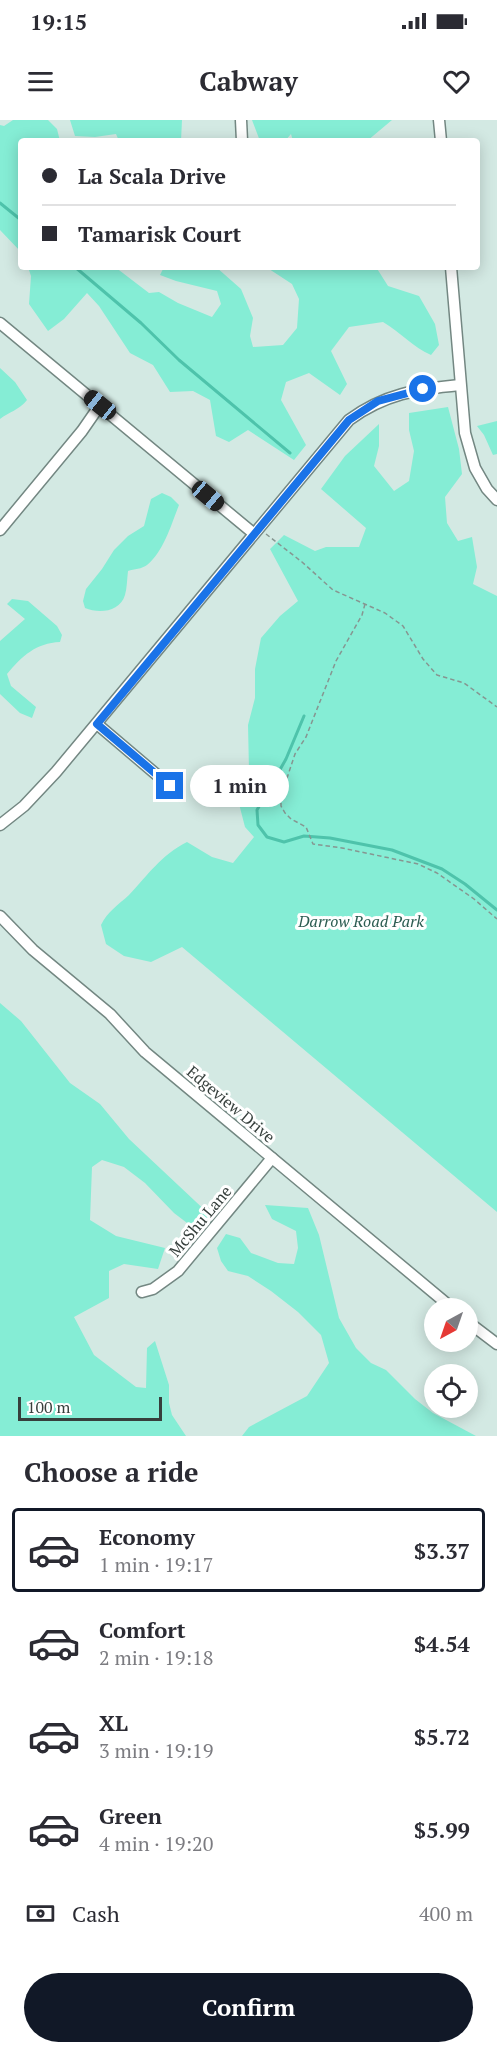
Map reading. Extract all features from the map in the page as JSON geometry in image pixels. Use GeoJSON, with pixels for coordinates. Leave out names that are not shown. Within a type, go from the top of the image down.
{"type":"FeatureCollection","features":[{"type":"Feature","properties":{"kind":"street"},"geometry":{"type":"LineString","coordinates":[[241,120],[243,138]]}},
{"type":"Feature","properties":{"kind":"street"},"geometry":{"type":"LineString","coordinates":[[439,120],[441,138]]}},
{"type":"Feature","properties":{"kind":"street"},"geometry":{"type":"LineString","coordinates":[[451,270],[465,434],[475,468],[487,489],[497,500]]}},
{"type":"Feature","properties":{"kind":"street"},"geometry":{"type":"LineString","coordinates":[[0,323],[256,531]]}},
{"type":"Feature","properties":{"kind":"street"},"geometry":{"type":"LineString","coordinates":[[0,825],[24,806],[56,772],[339,430],[362,410],[378,401],[404,393],[460,385]]}},
{"type":"Feature","properties":{"kind":"street"},"geometry":{"type":"LineString","coordinates":[[0,530],[82,431],[100,405]]}},
{"type":"Feature","properties":{"kind":"street"},"geometry":{"type":"LineString","coordinates":[[97,724],[170,786]]}},
{"type":"Feature","properties":{"kind":"street","name":"Edgeview Drive"},"geometry":{"type":"LineString","coordinates":[[0,916],[33,950],[110,1014],[145,1052],[440,1298]]}},
{"type":"Feature","properties":{"kind":"street","name":"McShu Lane"},"geometry":{"type":"LineString","coordinates":[[142,1292],[153,1289],[178,1271],[272,1158]]}},
{"type":"Feature","properties":{"kind":"street"},"geometry":{"type":"LineString","coordinates":[[478,1330],[497,1344]]}},
{"type":"Feature","properties":{"kind":"path"},"geometry":{"type":"LineString","coordinates":[[256,531],[302,562],[333,590],[385,613],[403,626],[423,659],[437,675],[464,683],[497,707]]}},
{"type":"Feature","properties":{"kind":"path"},"geometry":{"type":"LineString","coordinates":[[365,604],[362,615],[336,661],[306,737],[295,754],[281,796],[281,806],[291,819],[308,831],[310,842],[317,846],[342,848],[428,868],[474,899],[497,919]]}},
{"type":"Feature","properties":{"kind":"green space"},"geometry":{"type":"Polygon","coordinates":[[[13,120],[48,120],[57,129],[59,138],[18,138],[18,249],[0,230],[0,125],[4,126],[13,120]]]}},
{"type":"Feature","properties":{"kind":"green space"},"geometry":{"type":"Polygon","coordinates":[[[70,120],[182,120],[181,138],[118,138],[116,134],[95,137],[75,136],[70,120]]]}},
{"type":"Feature","properties":{"kind":"green space"},"geometry":{"type":"Polygon","coordinates":[[[252,120],[392,120],[371,138],[292,138],[291,134],[288,138],[259,138],[252,120]]]}},
{"type":"Feature","properties":{"kind":"green space"},"geometry":{"type":"Polygon","coordinates":[[[29,270],[119,270],[149,293],[159,292],[178,303],[212,317],[221,304],[217,291],[160,275],[162,270],[219,270],[241,289],[253,318],[250,336],[253,347],[283,345],[297,328],[299,299],[292,284],[271,270],[378,270],[388,286],[419,296],[435,324],[439,345],[431,355],[383,322],[349,327],[331,351],[347,384],[340,395],[309,373],[286,382],[281,400],[306,445],[294,460],[248,430],[229,442],[216,436],[210,400],[193,391],[170,392],[153,365],[130,353],[99,306],[87,293],[64,319],[48,331],[29,304],[31,276],[29,270]]]}},
{"type":"Feature","properties":{"kind":"green space"},"geometry":{"type":"Polygon","coordinates":[[[0,368],[15,382],[27,400],[0,419],[0,368]]]}},
{"type":"Feature","properties":{"kind":"green space","name":"Darrow Road Park"},"geometry":{"type":"Polygon","coordinates":[[[448,407],[459,449],[462,474],[445,497],[447,523],[458,541],[472,537],[477,567],[473,584],[497,596],[497,1212],[182,947],[151,962],[124,956],[106,944],[101,925],[110,912],[155,866],[178,847],[187,842],[212,857],[233,863],[254,837],[245,827],[238,800],[249,770],[248,725],[255,698],[255,669],[261,638],[280,616],[298,601],[270,549],[284,535],[315,551],[326,547],[359,547],[366,528],[321,489],[345,456],[379,424],[379,446],[374,466],[394,491],[409,481],[414,451],[409,430],[409,413],[448,407]]]}},
{"type":"Feature","properties":{"kind":"green space"},"geometry":{"type":"Polygon","coordinates":[[[497,421],[497,454],[493,455],[477,426],[497,421]]]}},
{"type":"Feature","properties":{"kind":"green space"},"geometry":{"type":"Polygon","coordinates":[[[162,493],[171,497],[179,505],[158,553],[145,566],[128,571],[125,595],[119,605],[102,611],[85,608],[83,601],[86,589],[114,550],[128,536],[144,526],[151,499],[162,493]]]}},
{"type":"Feature","properties":{"kind":"green space"},"geometry":{"type":"Polygon","coordinates":[[[12,599],[28,601],[57,626],[62,635],[60,642],[44,645],[30,652],[7,674],[11,686],[36,707],[32,718],[20,713],[0,694],[0,641],[25,619],[7,604],[12,599]]]}},
{"type":"Feature","properties":{"kind":"green space"},"geometry":{"type":"Polygon","coordinates":[[[0,1003],[21,1021],[70,1083],[100,1104],[129,1139],[211,1216],[195,1229],[124,1167],[102,1160],[92,1167],[90,1220],[116,1236],[165,1248],[158,1269],[124,1264],[109,1271],[109,1298],[74,1317],[94,1355],[136,1387],[146,1388],[147,1348],[155,1341],[169,1385],[172,1415],[186,1436],[0,1436],[0,1003]]]}},
{"type":"Feature","properties":{"kind":"green space"},"geometry":{"type":"Polygon","coordinates":[[[265,1205],[308,1208],[319,1235],[339,1318],[356,1348],[371,1363],[386,1370],[424,1406],[424,1418],[442,1418],[476,1436],[242,1436],[249,1427],[307,1396],[329,1363],[321,1335],[298,1312],[248,1276],[228,1271],[221,1261],[217,1248],[226,1234],[240,1238],[251,1253],[278,1263],[294,1264],[298,1248],[296,1231],[272,1219],[265,1205]]]}},
{"type":"Feature","properties":{"kind":"waterway"},"geometry":{"type":"LineString","coordinates":[[0,203],[18,218]]}},
{"type":"Feature","properties":{"kind":"waterway"},"geometry":{"type":"LineString","coordinates":[[79,270],[141,323],[179,360],[290,453]]}},
{"type":"Feature","properties":{"kind":"waterway"},"geometry":{"type":"LineString","coordinates":[[304,716],[286,759],[257,810],[258,825],[267,837],[284,842],[304,836],[330,838],[392,850],[442,869],[497,910]]}},
{"type":"Feature","properties":{"kind":"route"},"geometry":{"type":"LineString","coordinates":[[170,786],[97,724],[339,430],[362,410],[378,401],[423,389]]}}]}
